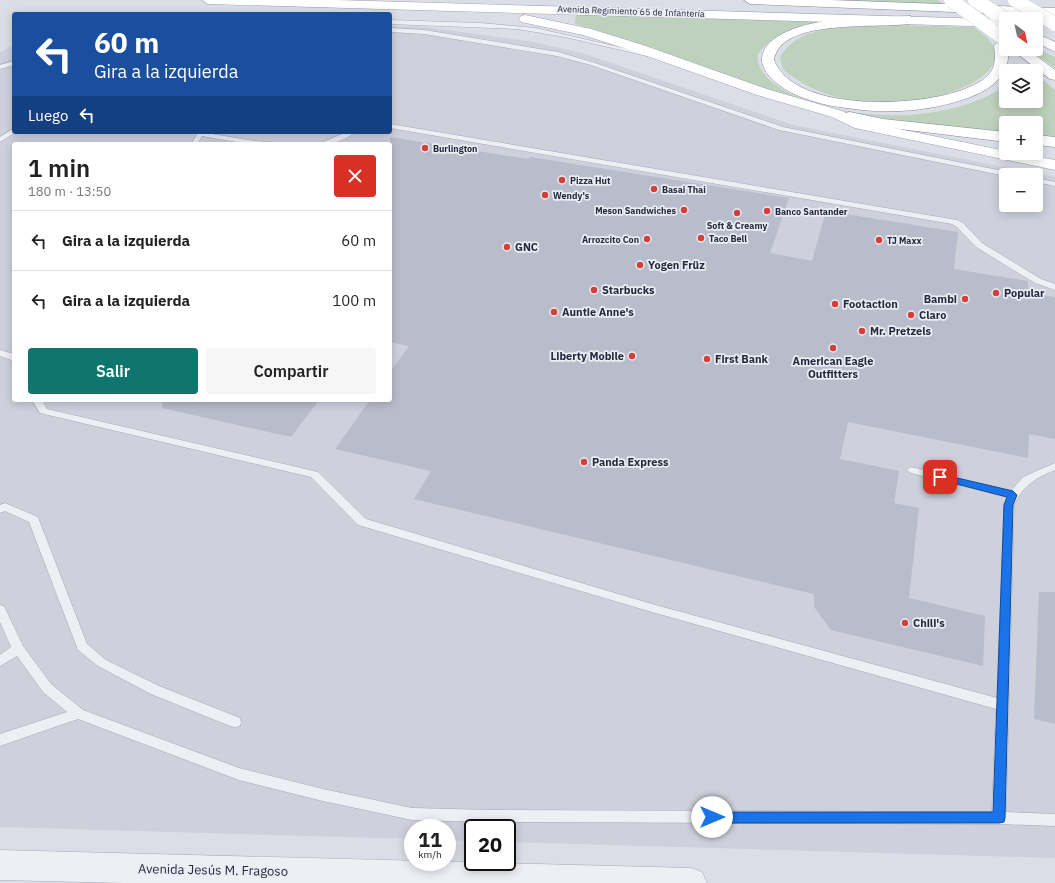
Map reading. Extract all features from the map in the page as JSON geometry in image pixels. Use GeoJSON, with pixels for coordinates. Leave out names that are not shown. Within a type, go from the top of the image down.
{"type":"FeatureCollection","features":[{"type":"Feature","properties":{"kind":"main road","name":"Avenida Regimiento 65 de Infantería"},"geometry":{"type":"LineString","coordinates":[[208,0],[910,20],[999,21]]}},
{"type":"Feature","properties":{"kind":"main road","name":"Avenida Regimiento 65 de Infantería"},"geometry":{"type":"LineString","coordinates":[[492,0],[1055,16]]}},
{"type":"Feature","properties":{"kind":"main road"},"geometry":{"type":"LineString","coordinates":[[750,0],[1055,12]]}},
{"type":"Feature","properties":{"kind":"main road"},"geometry":{"type":"LineString","coordinates":[[951,0],[999,36]]}},
{"type":"Feature","properties":{"kind":"main road"},"geometry":{"type":"LineString","coordinates":[[975,0],[999,16]]}},
{"type":"Feature","properties":{"kind":"main road"},"geometry":{"type":"LineString","coordinates":[[1015,0],[1055,24]]}},
{"type":"Feature","properties":{"kind":"main road"},"geometry":{"type":"LineString","coordinates":[[424,5],[541,21],[613,40],[762,92],[837,114],[883,123],[999,136]]}},
{"type":"Feature","properties":{"kind":"main road"},"geometry":{"type":"LineString","coordinates":[[910,20],[850,24],[804,30],[790,35],[772,48],[767,55],[767,62],[771,69],[786,83],[809,94],[853,105],[894,107],[917,105],[960,96],[978,89],[998,73],[1002,64],[1002,56]]}},
{"type":"Feature","properties":{"kind":"main road"},"geometry":{"type":"LineString","coordinates":[[1043,23],[1055,24]]}},
{"type":"Feature","properties":{"kind":"main road"},"geometry":{"type":"LineString","coordinates":[[1043,41],[1053,47]]}},
{"type":"Feature","properties":{"kind":"main road"},"geometry":{"type":"LineString","coordinates":[[1028,56],[1055,76]]}},
{"type":"Feature","properties":{"kind":"main road"},"geometry":{"type":"LineString","coordinates":[[837,114],[860,125],[896,134],[1055,165]]}},
{"type":"Feature","properties":{"kind":"main road"},"geometry":{"type":"LineString","coordinates":[[1043,141],[1055,142]]}},
{"type":"Feature","properties":{"kind":"street","name":"Avenida Jesús M. Fragoso"},"geometry":{"type":"LineString","coordinates":[[0,865],[691,883]]}},
{"type":"Feature","properties":{"kind":"lane"},"geometry":{"type":"LineString","coordinates":[[392,22],[482,25],[534,30],[573,36],[620,50],[666,58]]}},
{"type":"Feature","properties":{"kind":"lane"},"geometry":{"type":"LineString","coordinates":[[392,30],[424,32],[558,54],[593,64],[781,129],[999,172]]}},
{"type":"Feature","properties":{"kind":"lane"},"geometry":{"type":"LineString","coordinates":[[0,67],[12,64]]}},
{"type":"Feature","properties":{"kind":"lane"},"geometry":{"type":"LineString","coordinates":[[392,126],[954,222],[960,225],[979,245],[1038,281],[1055,287]]}},
{"type":"Feature","properties":{"kind":"lane"},"geometry":{"type":"LineString","coordinates":[[0,140],[12,131]]}},
{"type":"Feature","properties":{"kind":"lane"},"geometry":{"type":"LineString","coordinates":[[200,134],[249,142]]}},
{"type":"Feature","properties":{"kind":"lane"},"geometry":{"type":"LineString","coordinates":[[328,142],[339,139],[348,134]]}},
{"type":"Feature","properties":{"kind":"lane"},"geometry":{"type":"LineString","coordinates":[[1043,181],[1055,184]]}},
{"type":"Feature","properties":{"kind":"lane"},"geometry":{"type":"LineString","coordinates":[[0,353],[12,356]]}},
{"type":"Feature","properties":{"kind":"lane"},"geometry":{"type":"LineString","coordinates":[[38,402],[43,411],[314,474],[362,522],[652,608],[1002,705]]}},
{"type":"Feature","properties":{"kind":"lane"},"geometry":{"type":"LineString","coordinates":[[999,818],[1009,505],[1015,489],[1032,476],[1055,466]]}},
{"type":"Feature","properties":{"kind":"lane"},"geometry":{"type":"LineString","coordinates":[[911,470],[1013,495]]}},
{"type":"Feature","properties":{"kind":"lane"},"geometry":{"type":"LineString","coordinates":[[0,509],[5,507],[34,520],[82,647],[102,663],[148,686],[235,722]]}},
{"type":"Feature","properties":{"kind":"lane"},"geometry":{"type":"LineString","coordinates":[[0,609],[18,649],[47,688],[78,714],[239,774],[336,798],[412,814],[498,816],[999,818],[1055,820]]}},
{"type":"Feature","properties":{"kind":"lane"},"geometry":{"type":"LineString","coordinates":[[0,661],[18,649]]}},
{"type":"Feature","properties":{"kind":"lane"},"geometry":{"type":"LineString","coordinates":[[0,740],[78,714]]}},
{"type":"Feature","properties":{"kind":"shaded area"},"geometry":{"type":"Polygon","coordinates":[[[392,26],[426,27],[533,42],[582,53],[793,125],[1010,168],[999,168],[999,212],[1043,212],[1043,175],[1055,177],[1055,858],[516,842],[516,819],[464,819],[464,841],[456,840],[456,819],[404,819],[404,839],[0,827],[0,52],[12,46],[12,134],[392,134],[392,26]]]}},
{"type":"Feature","properties":{"kind":"green space"},"geometry":{"type":"Polygon","coordinates":[[[785,0],[938,0],[943,4],[785,0]]]}},
{"type":"Feature","properties":{"kind":"green space"},"geometry":{"type":"Polygon","coordinates":[[[576,12],[821,20],[823,24],[796,30],[779,36],[764,47],[758,54],[759,66],[763,73],[772,82],[787,92],[804,100],[843,110],[883,115],[902,115],[920,114],[954,108],[976,101],[999,90],[999,108],[1043,108],[1043,80],[1055,90],[1055,138],[1043,137],[1043,116],[999,116],[999,132],[893,120],[826,107],[731,78],[607,33],[575,24],[576,12]]]}},
{"type":"Feature","properties":{"kind":"green space"},"geometry":{"type":"Polygon","coordinates":[[[893,25],[974,27],[989,40],[993,46],[995,58],[990,69],[980,78],[966,86],[935,97],[896,103],[866,102],[836,97],[809,86],[784,70],[780,58],[788,46],[800,38],[830,28],[893,25]]]}},
{"type":"Feature","properties":{"kind":"green space"},"geometry":{"type":"Polygon","coordinates":[[[1043,51],[1055,57],[1055,68],[1038,56],[1043,56],[1043,51]]]}},
{"type":"Feature","properties":{"kind":"building"},"geometry":{"type":"Polygon","coordinates":[[[390,137],[528,159],[530,157],[789,198],[770,253],[812,261],[826,211],[958,232],[954,269],[1028,281],[1028,293],[1055,297],[1055,439],[1029,434],[1028,458],[848,422],[840,459],[899,471],[894,503],[919,508],[909,598],[985,616],[983,666],[831,630],[814,607],[814,594],[414,499],[431,471],[335,449],[369,402],[392,402],[392,369],[409,346],[392,342],[392,142],[390,142],[390,137]]]}},
{"type":"Feature","properties":{"kind":"building"},"geometry":{"type":"Polygon","coordinates":[[[162,402],[317,402],[291,437],[162,408],[162,402]]]}},
{"type":"Feature","properties":{"kind":"building"},"geometry":{"type":"Polygon","coordinates":[[[1039,592],[1055,592],[1055,724],[1034,719],[1039,592]]]}},
{"type":"Feature","properties":{"kind":"place","name":"Burlington"},"geometry":{"type":"Point","coordinates":[425,148]}},
{"type":"Feature","properties":{"kind":"place","name":"Pizza Hut"},"geometry":{"type":"Point","coordinates":[562,180]}},
{"type":"Feature","properties":{"kind":"place","name":"Basai Thai"},"geometry":{"type":"Point","coordinates":[654,189]}},
{"type":"Feature","properties":{"kind":"place","name":"Wendy's"},"geometry":{"type":"Point","coordinates":[545,195]}},
{"type":"Feature","properties":{"kind":"place","name":"Meson Sandwiches"},"geometry":{"type":"Point","coordinates":[684,210]}},
{"type":"Feature","properties":{"kind":"place","name":"Banco Santander"},"geometry":{"type":"Point","coordinates":[767,211]}},
{"type":"Feature","properties":{"kind":"place","name":"Soft & Creamy"},"geometry":{"type":"Point","coordinates":[737,213]}},
{"type":"Feature","properties":{"kind":"place","name":"Taco Bell"},"geometry":{"type":"Point","coordinates":[701,238]}},
{"type":"Feature","properties":{"kind":"place","name":"Arrozcito Con"},"geometry":{"type":"Point","coordinates":[647,239]}},
{"type":"Feature","properties":{"kind":"place","name":"TJ Maxx"},"geometry":{"type":"Point","coordinates":[879,240]}},
{"type":"Feature","properties":{"kind":"place","name":"GNC"},"geometry":{"type":"Point","coordinates":[507,247]}},
{"type":"Feature","properties":{"kind":"place","name":"Yogen Früz"},"geometry":{"type":"Point","coordinates":[640,265]}},
{"type":"Feature","properties":{"kind":"place","name":"Starbucks"},"geometry":{"type":"Point","coordinates":[594,290]}},
{"type":"Feature","properties":{"kind":"place","name":"Popular"},"geometry":{"type":"Point","coordinates":[996,293]}},
{"type":"Feature","properties":{"kind":"place","name":"Bambi"},"geometry":{"type":"Point","coordinates":[965,299]}},
{"type":"Feature","properties":{"kind":"place","name":"Footaction"},"geometry":{"type":"Point","coordinates":[835,304]}},
{"type":"Feature","properties":{"kind":"place","name":"Auntie Anne's"},"geometry":{"type":"Point","coordinates":[554,312]}},
{"type":"Feature","properties":{"kind":"place","name":"Claro"},"geometry":{"type":"Point","coordinates":[911,315]}},
{"type":"Feature","properties":{"kind":"place","name":"Mr. Pretzels"},"geometry":{"type":"Point","coordinates":[862,331]}},
{"type":"Feature","properties":{"kind":"place","name":"American Eagle Outfitters"},"geometry":{"type":"Point","coordinates":[833,348]}},
{"type":"Feature","properties":{"kind":"place","name":"Liberty Mobile"},"geometry":{"type":"Point","coordinates":[632,356]}},
{"type":"Feature","properties":{"kind":"place","name":"First Bank"},"geometry":{"type":"Point","coordinates":[707,359]}},
{"type":"Feature","properties":{"kind":"place","name":"Panda Express"},"geometry":{"type":"Point","coordinates":[584,462]}},
{"type":"Feature","properties":{"kind":"place","name":"Chili's"},"geometry":{"type":"Point","coordinates":[905,623]}},
{"type":"Feature","properties":{"kind":"route"},"geometry":{"type":"LineString","coordinates":[[712,817],[999,818],[1009,505],[1013,495],[940,477]]}}]}
